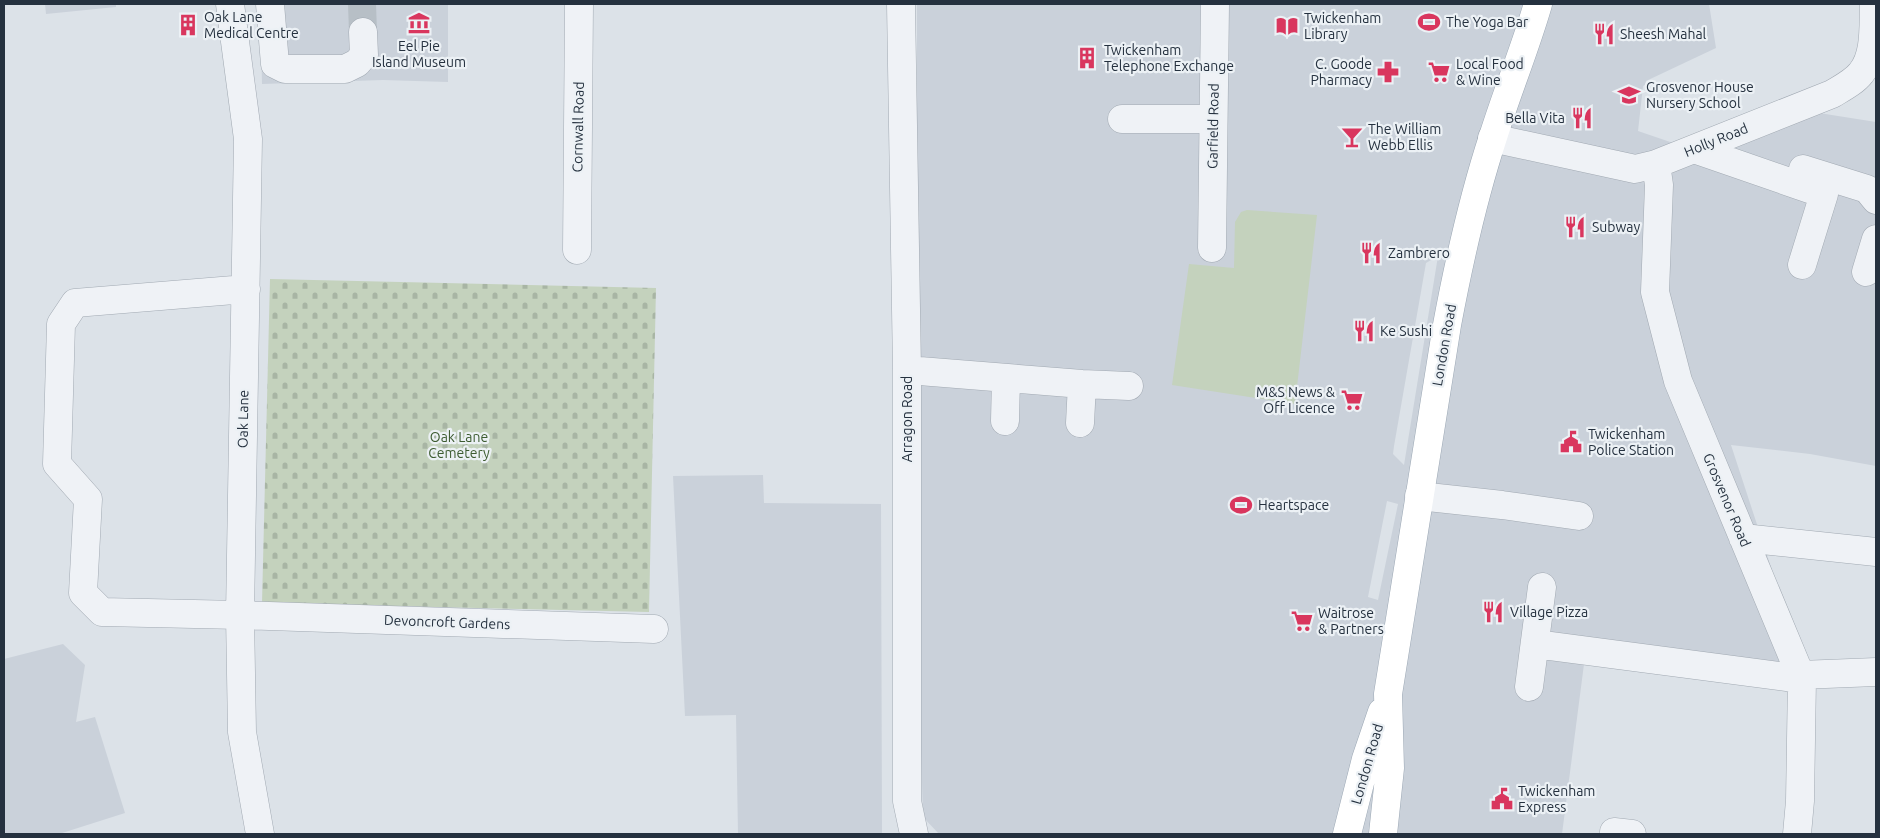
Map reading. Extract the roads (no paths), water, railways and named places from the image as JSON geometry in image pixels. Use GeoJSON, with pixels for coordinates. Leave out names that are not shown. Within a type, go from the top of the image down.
{"type":"FeatureCollection","features":[{"type":"Feature","properties":{"kind":"main road","name":"London Road"},"geometry":{"type":"LineString","coordinates":[[1347,834],[1366,759],[1388,694],[1456,276],[1492,138],[1538,4]]}},
{"type":"Feature","properties":{"kind":"main road","name":"London Road"},"geometry":{"type":"LineString","coordinates":[[1383,834],[1390,768],[1388,694]]}},
{"type":"Feature","properties":{"kind":"street","name":"Oak Lane"},"geometry":{"type":"LineString","coordinates":[[230,4],[248,139],[240,615],[242,732],[260,834]]}},
{"type":"Feature","properties":{"kind":"street"},"geometry":{"type":"LineString","coordinates":[[270,4],[275,64],[285,69],[345,68],[357,63],[364,55],[363,32]]}},
{"type":"Feature","properties":{"kind":"street","name":"Cornwall Road"},"geometry":{"type":"LineString","coordinates":[[577,250],[579,4]]}},
{"type":"Feature","properties":{"kind":"street","name":"Arragon Road"},"geometry":{"type":"LineString","coordinates":[[901,4],[907,370],[906,801],[914,834]]}},
{"type":"Feature","properties":{"kind":"street","name":"Garfield Road"},"geometry":{"type":"LineString","coordinates":[[1212,248],[1212,119],[1215,4]]}},
{"type":"Feature","properties":{"kind":"street","name":"Holly Road"},"geometry":{"type":"LineString","coordinates":[[1492,138],[1635,168],[1656,164],[1832,94],[1848,84],[1861,73],[1869,60],[1872,47],[1874,4]]}},
{"type":"Feature","properties":{"kind":"street"},"geometry":{"type":"LineString","coordinates":[[1122,119],[1212,119]]}},
{"type":"Feature","properties":{"kind":"street"},"geometry":{"type":"LineString","coordinates":[[1704,144],[1867,189],[1876,200]]}},
{"type":"Feature","properties":{"kind":"street"},"geometry":{"type":"LineString","coordinates":[[1704,144],[1824,194],[1802,265]]}},
{"type":"Feature","properties":{"kind":"street","name":"Grosvenor Road"},"geometry":{"type":"LineString","coordinates":[[1656,164],[1659,185],[1654,292],[1678,381],[1801,677],[1800,801],[1797,834]]}},
{"type":"Feature","properties":{"kind":"street"},"geometry":{"type":"LineString","coordinates":[[1866,272],[1876,239]]}},
{"type":"Feature","properties":{"kind":"street","name":"Devoncroft Gardens"},"geometry":{"type":"LineString","coordinates":[[246,289],[75,303],[61,324],[57,464],[88,499],[84,593],[102,612],[654,629]]}},
{"type":"Feature","properties":{"kind":"street"},"geometry":{"type":"LineString","coordinates":[[907,370],[1129,386]]}},
{"type":"Feature","properties":{"kind":"street"},"geometry":{"type":"LineString","coordinates":[[1005,421],[1006,378]]}},
{"type":"Feature","properties":{"kind":"street"},"geometry":{"type":"LineString","coordinates":[[1080,423],[1082,384]]}},
{"type":"Feature","properties":{"kind":"street"},"geometry":{"type":"LineString","coordinates":[[1419,496],[1579,516]]}},
{"type":"Feature","properties":{"kind":"street"},"geometry":{"type":"LineString","coordinates":[[1743,538],[1876,552]]}},
{"type":"Feature","properties":{"kind":"street"},"geometry":{"type":"LineString","coordinates":[[1529,687],[1542,587]]}},
{"type":"Feature","properties":{"kind":"street"},"geometry":{"type":"LineString","coordinates":[[1535,644],[1801,677],[1876,672]]}},
{"type":"Feature","properties":{"kind":"tunnel"},"geometry":{"type":"LineString","coordinates":[[362,4],[363,32]]}},
{"type":"Feature","properties":{"kind":"place","name":"The Yoga Bar"},"geometry":{"type":"Point","coordinates":[1429,22]}},
{"type":"Feature","properties":{"kind":"place","name":"Eel Pie Island Museum"},"geometry":{"type":"Point","coordinates":[419,23]}},
{"type":"Feature","properties":{"kind":"place","name":"Oak Lane Medical Centre"},"geometry":{"type":"Point","coordinates":[188,25]}},
{"type":"Feature","properties":{"kind":"place","name":"Twickenham Library"},"geometry":{"type":"Point","coordinates":[1287,26]}},
{"type":"Feature","properties":{"kind":"place","name":"Sheesh Mahal"},"geometry":{"type":"Point","coordinates":[1604,34]}},
{"type":"Feature","properties":{"kind":"place","name":"Twickenham Telephone Exchange"},"geometry":{"type":"Point","coordinates":[1087,58]}},
{"type":"Feature","properties":{"kind":"place","name":"C. Goode Pharmacy"},"geometry":{"type":"Point","coordinates":[1388,72]}},
{"type":"Feature","properties":{"kind":"place","name":"Local Food & Wine"},"geometry":{"type":"Point","coordinates":[1439,72]}},
{"type":"Feature","properties":{"kind":"place","name":"Grosvenor House Nursery School"},"geometry":{"type":"Point","coordinates":[1629,95]}},
{"type":"Feature","properties":{"kind":"place","name":"Bella Vita"},"geometry":{"type":"Point","coordinates":[1582,118]}},
{"type":"Feature","properties":{"kind":"place","name":"The William Webb Ellis"},"geometry":{"type":"Point","coordinates":[1352,137]}},
{"type":"Feature","properties":{"kind":"place","name":"Subway"},"geometry":{"type":"Point","coordinates":[1575,227]}},
{"type":"Feature","properties":{"kind":"place","name":"Zambrero"},"geometry":{"type":"Point","coordinates":[1371,253]}},
{"type":"Feature","properties":{"kind":"place","name":"Ke Sushi"},"geometry":{"type":"Point","coordinates":[1364,331]}},
{"type":"Feature","properties":{"kind":"place","name":"M&S News & Off Licence"},"geometry":{"type":"Point","coordinates":[1352,400]}},
{"type":"Feature","properties":{"kind":"place","name":"Twickenham Police Station"},"geometry":{"type":"Point","coordinates":[1571,442]}},
{"type":"Feature","properties":{"kind":"place","name":"Heartspace"},"geometry":{"type":"Point","coordinates":[1241,505]}},
{"type":"Feature","properties":{"kind":"place","name":"Village Pizza"},"geometry":{"type":"Point","coordinates":[1493,612]}},
{"type":"Feature","properties":{"kind":"place","name":"Waitrose & Partners"},"geometry":{"type":"Point","coordinates":[1302,621]}},
{"type":"Feature","properties":{"kind":"place","name":"Twickenham Express"},"geometry":{"type":"Point","coordinates":[1502,799]}},
{"type":"Feature","properties":{"kind":"park label","name":"Oak Lane Cemetery"},"geometry":{"type":"Point","coordinates":[459,446]}}]}
